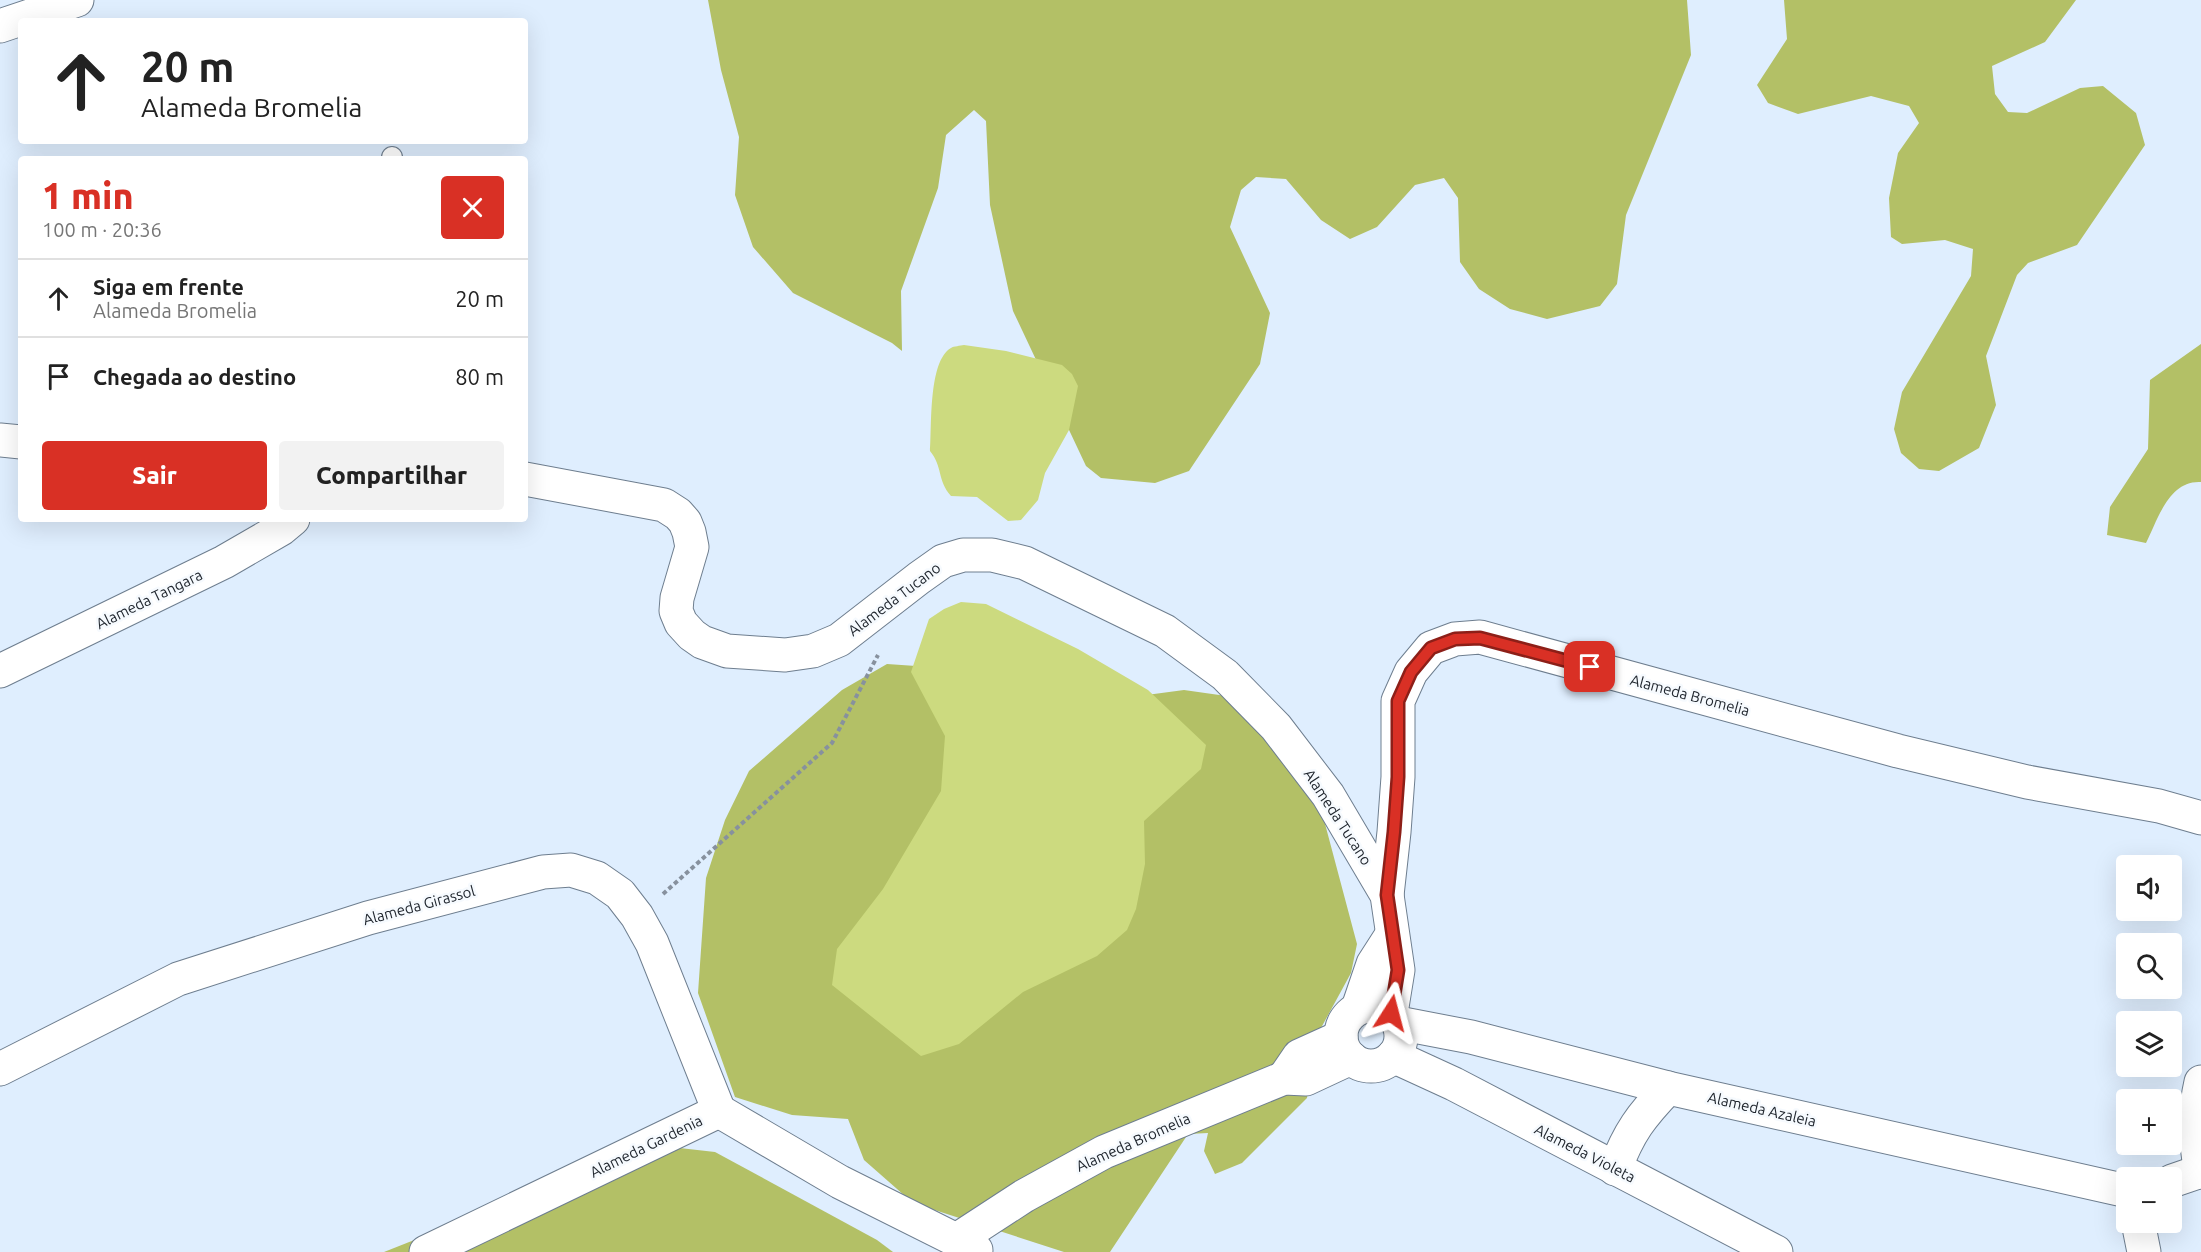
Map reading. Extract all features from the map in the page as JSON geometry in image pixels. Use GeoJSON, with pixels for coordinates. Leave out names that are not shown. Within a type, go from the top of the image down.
{"type":"FeatureCollection","features":[{"type":"Feature","properties":{"kind":"street"},"geometry":{"type":"LineString","coordinates":[[24,18],[77,0]]}},
{"type":"Feature","properties":{"kind":"street"},"geometry":{"type":"LineString","coordinates":[[0,26],[18,20]]}},
{"type":"Feature","properties":{"kind":"street"},"geometry":{"type":"LineString","coordinates":[[0,441],[18,442]]}},
{"type":"Feature","properties":{"kind":"street","name":"Alameda Tucano"},"geometry":{"type":"LineString","coordinates":[[528,480],[664,506],[678,514],[689,532],[692,547],[677,598],[676,611],[681,623],[692,635],[702,642],[727,651],[785,655],[813,651],[839,640],[943,561],[963,555],[992,555],[1025,563],[1165,631],[1225,675],[1276,727],[1328,795],[1387,895],[1391,936],[1398,970],[1395,1018]]}},
{"type":"Feature","properties":{"kind":"street","name":"Alameda Tangara"},"geometry":{"type":"LineString","coordinates":[[0,671],[224,562],[289,522]]}},
{"type":"Feature","properties":{"kind":"street","name":"Alameda Bromelia"},"geometry":{"type":"LineString","coordinates":[[1387,895],[1397,788],[1398,701],[1411,672],[1431,648],[1455,639],[1480,638],[1898,751],[2027,782],[2159,806],[2201,818]]}},
{"type":"Feature","properties":{"kind":"street","name":"Alameda Girassol"},"geometry":{"type":"LineString","coordinates":[[0,1069],[178,979],[368,918],[543,872],[570,870],[597,878],[620,894],[637,916],[652,943],[719,1111]]}},
{"type":"Feature","properties":{"kind":"street"},"geometry":{"type":"LineString","coordinates":[[1358,1008],[1372,964],[1391,936]]}},
{"type":"Feature","properties":{"kind":"street"},"geometry":{"type":"LineString","coordinates":[[1381,1007],[1395,1018],[1401,1034],[1400,1046],[1394,1056],[1384,1063],[1373,1066],[1361,1064],[1346,1048],[1343,1026],[1348,1016],[1358,1008],[1381,1007]]}},
{"type":"Feature","properties":{"kind":"street","name":"Alameda Azaleia"},"geometry":{"type":"LineString","coordinates":[[1395,1018],[1668,1088],[2116,1189]]}},
{"type":"Feature","properties":{"kind":"street","name":"Alameda Bromelia"},"geometry":{"type":"LineString","coordinates":[[969,1246],[1024,1197],[1104,1152],[1284,1078],[1306,1079],[1346,1048]]}},
{"type":"Feature","properties":{"kind":"street","name":"Alameda Violeta"},"geometry":{"type":"LineString","coordinates":[[1394,1056],[1454,1084],[1776,1252]]}},
{"type":"Feature","properties":{"kind":"street"},"geometry":{"type":"LineString","coordinates":[[2182,1177],[2201,1172],[2196,1123],[2201,1082]]}},
{"type":"Feature","properties":{"kind":"street"},"geometry":{"type":"LineString","coordinates":[[1615,1169],[1633,1128],[1668,1088]]}},
{"type":"Feature","properties":{"kind":"street","name":"Alameda Gardenia"},"geometry":{"type":"LineString","coordinates":[[426,1252],[719,1111],[840,1182],[969,1246]]}},
{"type":"Feature","properties":{"kind":"street"},"geometry":{"type":"LineString","coordinates":[[2140,1233],[2144,1252]]}},
{"type":"Feature","properties":{"kind":"path"},"geometry":{"type":"LineString","coordinates":[[637,916],[832,743],[881,650]]}},
{"type":"Feature","properties":{"kind":"shaded area"},"geometry":{"type":"Polygon","coordinates":[[[708,0],[1687,0],[1691,55],[1626,215],[1617,284],[1600,306],[1547,319],[1510,309],[1479,289],[1460,262],[1458,198],[1444,178],[1415,185],[1377,227],[1350,239],[1321,220],[1286,179],[1256,177],[1241,190],[1230,227],[1270,313],[1260,364],[1189,471],[1155,483],[1101,478],[1086,466],[1013,311],[990,205],[986,121],[974,110],[946,135],[938,188],[901,291],[902,351],[892,343],[793,293],[753,247],[735,195],[739,137],[721,70],[708,0]]]}},
{"type":"Feature","properties":{"kind":"shaded area"},"geometry":{"type":"Polygon","coordinates":[[[1784,0],[2076,0],[2045,42],[1992,66],[1995,94],[2008,112],[2027,113],[2080,88],[2103,86],[2136,113],[2145,145],[2077,245],[2028,263],[2017,275],[1986,356],[1996,405],[1979,448],[1939,471],[1919,469],[1901,453],[1894,429],[1902,392],[1971,276],[1973,249],[1945,240],[1902,244],[1891,237],[1889,198],[1898,153],[1919,123],[1909,106],[1871,96],[1798,114],[1768,103],[1757,85],[1787,39],[1784,0]]]}},
{"type":"Feature","properties":{"kind":"shaded area"},"geometry":{"type":"Polygon","coordinates":[[[2201,344],[2201,482],[2190,483],[2173,494],[2160,513],[2146,543],[2107,535],[2110,507],[2148,449],[2150,380],[2201,344]]]}},
{"type":"Feature","properties":{"kind":"shaded area"},"geometry":{"type":"Polygon","coordinates":[[[964,345],[1006,351],[1062,365],[1072,374],[1078,386],[1069,430],[1045,473],[1038,500],[1021,520],[1008,521],[977,497],[951,496],[930,451],[933,396],[938,366],[951,348],[964,345]]]}},
{"type":"Feature","properties":{"kind":"shaded area"},"geometry":{"type":"Polygon","coordinates":[[[961,602],[986,604],[1078,649],[1148,690],[1206,745],[1201,769],[1144,821],[1145,864],[1136,909],[1127,930],[1097,956],[1023,992],[959,1044],[921,1056],[832,985],[837,949],[883,889],[941,791],[945,736],[911,672],[929,619],[961,602]]]}},
{"type":"Feature","properties":{"kind":"shaded area"},"geometry":{"type":"Polygon","coordinates":[[[887,664],[945,668],[1139,696],[1184,690],[1275,703],[1283,711],[1320,805],[1357,944],[1351,973],[1315,1039],[1307,1098],[1242,1163],[1215,1174],[1204,1151],[1208,1133],[1188,1134],[1110,1252],[1064,1252],[913,1203],[864,1160],[848,1119],[792,1115],[735,1097],[698,993],[706,878],[725,820],[749,771],[842,690],[887,664]]]}},
{"type":"Feature","properties":{"kind":"shaded area"},"geometry":{"type":"Polygon","coordinates":[[[653,1145],[715,1152],[877,1240],[893,1252],[384,1252],[653,1145]]]}},
{"type":"Feature","properties":{"kind":"route"},"geometry":{"type":"LineString","coordinates":[[1391,1013],[1398,970],[1391,936],[1387,895],[1398,777],[1398,701],[1411,672],[1431,648],[1455,639],[1480,638],[1590,667]]}}]}
